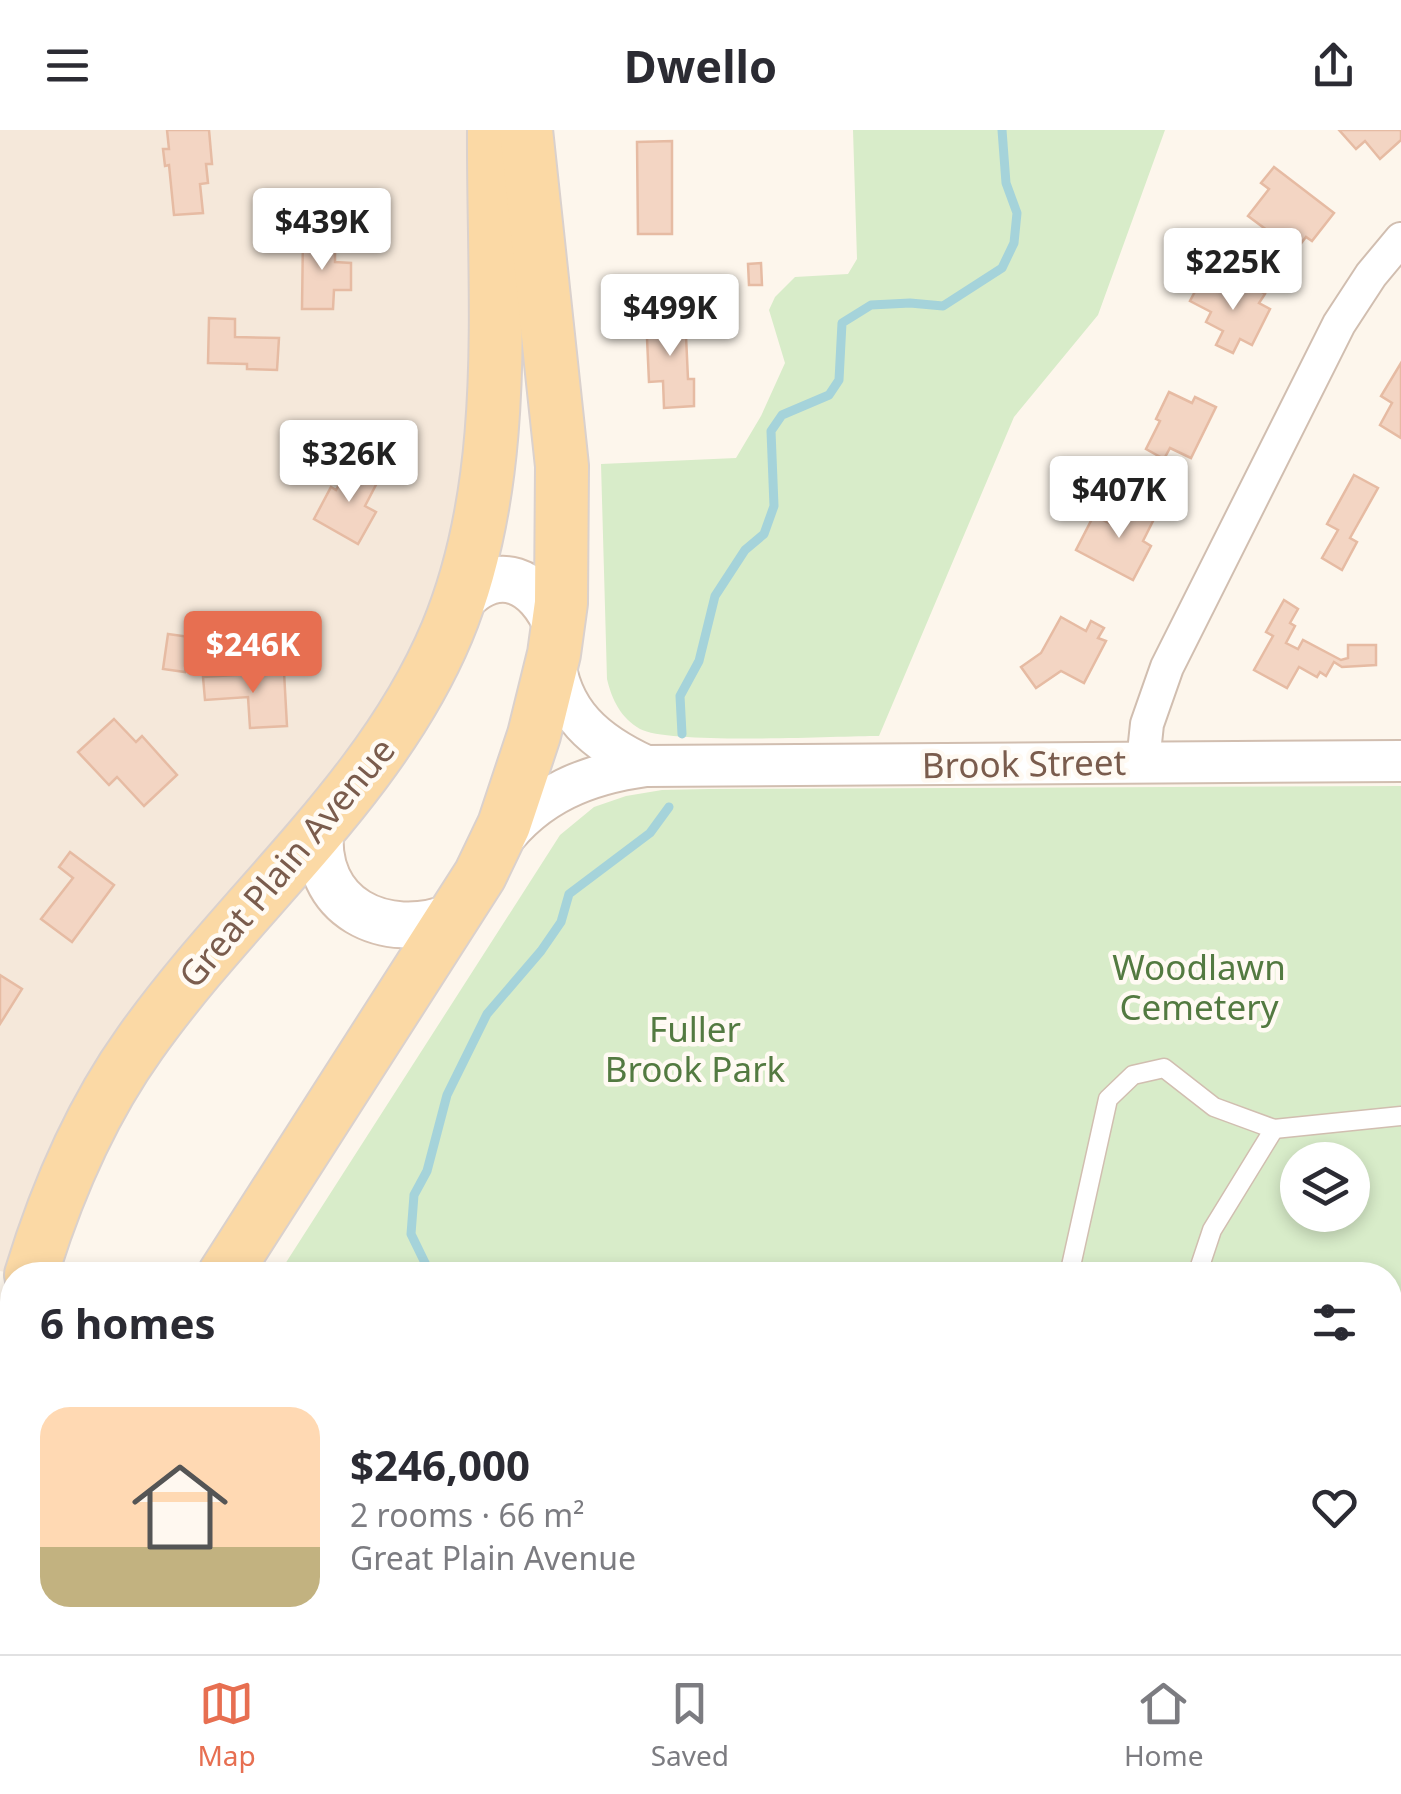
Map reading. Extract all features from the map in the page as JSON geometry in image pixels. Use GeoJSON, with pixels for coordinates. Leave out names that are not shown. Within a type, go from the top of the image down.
{"type":"FeatureCollection","features":[{"type":"Feature","properties":{"kind":"main road","name":"Great Plain Avenue"},"geometry":{"type":"LineString","coordinates":[[36,1262],[72,1162],[125,1065],[192,976],[321,826],[394,731],[435,658],[458,604],[476,544],[490,464],[494,130]]}},
{"type":"Feature","properties":{"kind":"main road"},"geometry":{"type":"LineString","coordinates":[[232,1262],[492,854],[534,735],[556,642],[562,582],[562,466],[526,130]]}},
{"type":"Feature","properties":{"kind":"main road"},"geometry":{"type":"LineString","coordinates":[[458,604],[477,586],[513,580],[537,593],[545,603],[556,642]]}},
{"type":"Feature","properties":{"kind":"main road"},"geometry":{"type":"LineString","coordinates":[[321,826],[320,854],[331,884],[364,916],[391,926],[408,927],[454,916]]}},
{"type":"Feature","properties":{"kind":"street"},"geometry":{"type":"LineString","coordinates":[[1144,762],[1146,724],[1167,667],[1338,324],[1401,238]]}},
{"type":"Feature","properties":{"kind":"street","name":"Brook Street"},"geometry":{"type":"LineString","coordinates":[[556,642],[558,685],[582,725],[612,749],[646,766]]}},
{"type":"Feature","properties":{"kind":"street","name":"Brook Street"},"geometry":{"type":"LineString","coordinates":[[492,854],[518,822],[549,796],[585,780],[646,766],[1401,761]]}},
{"type":"Feature","properties":{"kind":"lane"},"geometry":{"type":"LineString","coordinates":[[1071,1262],[1108,1099],[1134,1075],[1164,1068],[1214,1106],[1274,1129],[1401,1116]]}},
{"type":"Feature","properties":{"kind":"lane"},"geometry":{"type":"LineString","coordinates":[[1201,1262],[1212,1230],[1274,1129]]}},
{"type":"Feature","properties":{"kind":"shaded area"},"geometry":{"type":"Polygon","coordinates":[[[0,130],[478,130],[472,501],[391,709],[17,1262],[0,1262],[0,130]]]}},
{"type":"Feature","properties":{"kind":"green space"},"geometry":{"type":"Polygon","coordinates":[[[853,130],[1165,130],[1098,315],[1014,417],[879,736],[717,738],[640,729],[618,708],[607,679],[601,464],[736,458],[785,363],[769,310],[775,297],[795,277],[848,274],[857,259],[853,130]]]}},
{"type":"Feature","properties":{"kind":"green space"},"geometry":{"type":"Polygon","coordinates":[[[1401,786],[1401,1262],[286,1262],[560,835],[594,807],[662,790],[1401,786]]]}},
{"type":"Feature","properties":{"kind":"building"},"geometry":{"type":"Polygon","coordinates":[[[167,130],[209,130],[212,164],[206,164],[208,183],[200,184],[203,213],[174,215],[169,165],[165,166],[163,149],[169,149],[167,130]]]}},
{"type":"Feature","properties":{"kind":"building"},"geometry":{"type":"Polygon","coordinates":[[[1339,130],[1401,130],[1401,140],[1380,159],[1365,141],[1356,149],[1339,130]]]}},
{"type":"Feature","properties":{"kind":"building"},"geometry":{"type":"Polygon","coordinates":[[[672,141],[672,234],[638,234],[637,142],[672,141]]]}},
{"type":"Feature","properties":{"kind":"building"},"geometry":{"type":"Polygon","coordinates":[[[1274,167],[1334,213],[1312,241],[1306,237],[1295,251],[1248,216],[1269,189],[1261,183],[1274,167]]]}},
{"type":"Feature","properties":{"kind":"building"},"geometry":{"type":"Polygon","coordinates":[[[303,235],[335,235],[335,262],[351,263],[351,290],[334,290],[333,309],[302,309],[303,235]]]}},
{"type":"Feature","properties":{"kind":"building"},"geometry":{"type":"Polygon","coordinates":[[[761,263],[762,285],[749,285],[748,264],[761,263]]]}},
{"type":"Feature","properties":{"kind":"building"},"geometry":{"type":"Polygon","coordinates":[[[1207,281],[1237,301],[1247,283],[1265,294],[1259,303],[1270,309],[1252,345],[1240,339],[1233,353],[1216,345],[1223,331],[1206,322],[1211,312],[1190,301],[1200,282],[1207,281]]]}},
{"type":"Feature","properties":{"kind":"building"},"geometry":{"type":"Polygon","coordinates":[[[685,314],[688,379],[694,379],[694,406],[664,408],[663,381],[649,382],[646,316],[685,314]]]}},
{"type":"Feature","properties":{"kind":"building"},"geometry":{"type":"Polygon","coordinates":[[[209,318],[235,319],[235,337],[279,338],[277,370],[208,363],[209,318]]]}},
{"type":"Feature","properties":{"kind":"building"},"geometry":{"type":"Polygon","coordinates":[[[1401,363],[1401,438],[1380,425],[1392,403],[1381,396],[1401,363]]]}},
{"type":"Feature","properties":{"kind":"building"},"geometry":{"type":"Polygon","coordinates":[[[1169,392],[1192,403],[1195,397],[1216,407],[1191,458],[1170,448],[1164,459],[1146,449],[1169,392]]]}},
{"type":"Feature","properties":{"kind":"building"},"geometry":{"type":"Polygon","coordinates":[[[351,464],[379,479],[365,506],[376,512],[358,544],[314,519],[331,487],[336,490],[351,464]]]}},
{"type":"Feature","properties":{"kind":"building"},"geometry":{"type":"Polygon","coordinates":[[[1354,475],[1378,488],[1350,538],[1357,542],[1342,570],[1322,558],[1338,530],[1327,524],[1354,475]]]}},
{"type":"Feature","properties":{"kind":"building"},"geometry":{"type":"Polygon","coordinates":[[[1127,502],[1155,517],[1143,541],[1151,546],[1133,580],[1076,550],[1094,515],[1114,526],[1127,502]]]}},
{"type":"Feature","properties":{"kind":"building"},"geometry":{"type":"Polygon","coordinates":[[[1284,600],[1298,609],[1286,643],[1298,649],[1303,640],[1341,660],[1348,658],[1348,645],[1376,645],[1376,665],[1342,667],[1334,662],[1326,676],[1320,672],[1317,677],[1299,667],[1287,688],[1254,670],[1273,636],[1266,632],[1284,600]]]}},
{"type":"Feature","properties":{"kind":"building"},"geometry":{"type":"Polygon","coordinates":[[[1061,617],[1086,631],[1091,621],[1104,628],[1098,638],[1106,641],[1084,683],[1061,671],[1036,688],[1021,667],[1041,653],[1061,617]]]}},
{"type":"Feature","properties":{"kind":"building"},"geometry":{"type":"Polygon","coordinates":[[[168,634],[190,637],[185,672],[163,669],[168,634]]]}},
{"type":"Feature","properties":{"kind":"building"},"geometry":{"type":"Polygon","coordinates":[[[284,672],[287,726],[250,728],[248,697],[205,700],[203,677],[284,672]]]}},
{"type":"Feature","properties":{"kind":"building"},"geometry":{"type":"Polygon","coordinates":[[[114,719],[136,742],[142,736],[177,775],[144,806],[117,777],[109,785],[78,752],[114,719]]]}},
{"type":"Feature","properties":{"kind":"building"},"geometry":{"type":"Polygon","coordinates":[[[70,852],[114,885],[72,942],[41,919],[73,878],[59,867],[70,852]]]}},
{"type":"Feature","properties":{"kind":"building"},"geometry":{"type":"Polygon","coordinates":[[[0,975],[22,989],[0,1024],[0,975]]]}},
{"type":"Feature","properties":{"kind":"waterway"},"geometry":{"type":"LineString","coordinates":[[682,734],[680,696],[699,661],[715,596],[745,550],[764,534],[774,506],[771,431],[782,415],[829,395],[839,380],[842,323],[871,305],[943,306],[1002,268],[1014,243],[1017,213],[1006,183],[1002,130]]}},
{"type":"Feature","properties":{"kind":"waterway"},"geometry":{"type":"LineString","coordinates":[[425,1262],[411,1234],[414,1195],[427,1171],[447,1095],[487,1014],[561,922],[569,894],[650,833],[669,807]]}},
{"type":"Feature","properties":{"kind":"park label","name":"Woodlawn Cemetery"},"geometry":{"type":"Point","coordinates":[1199,986]}},
{"type":"Feature","properties":{"kind":"park label","name":"Fuller Brook Park"},"geometry":{"type":"Point","coordinates":[695,1048]}}]}
